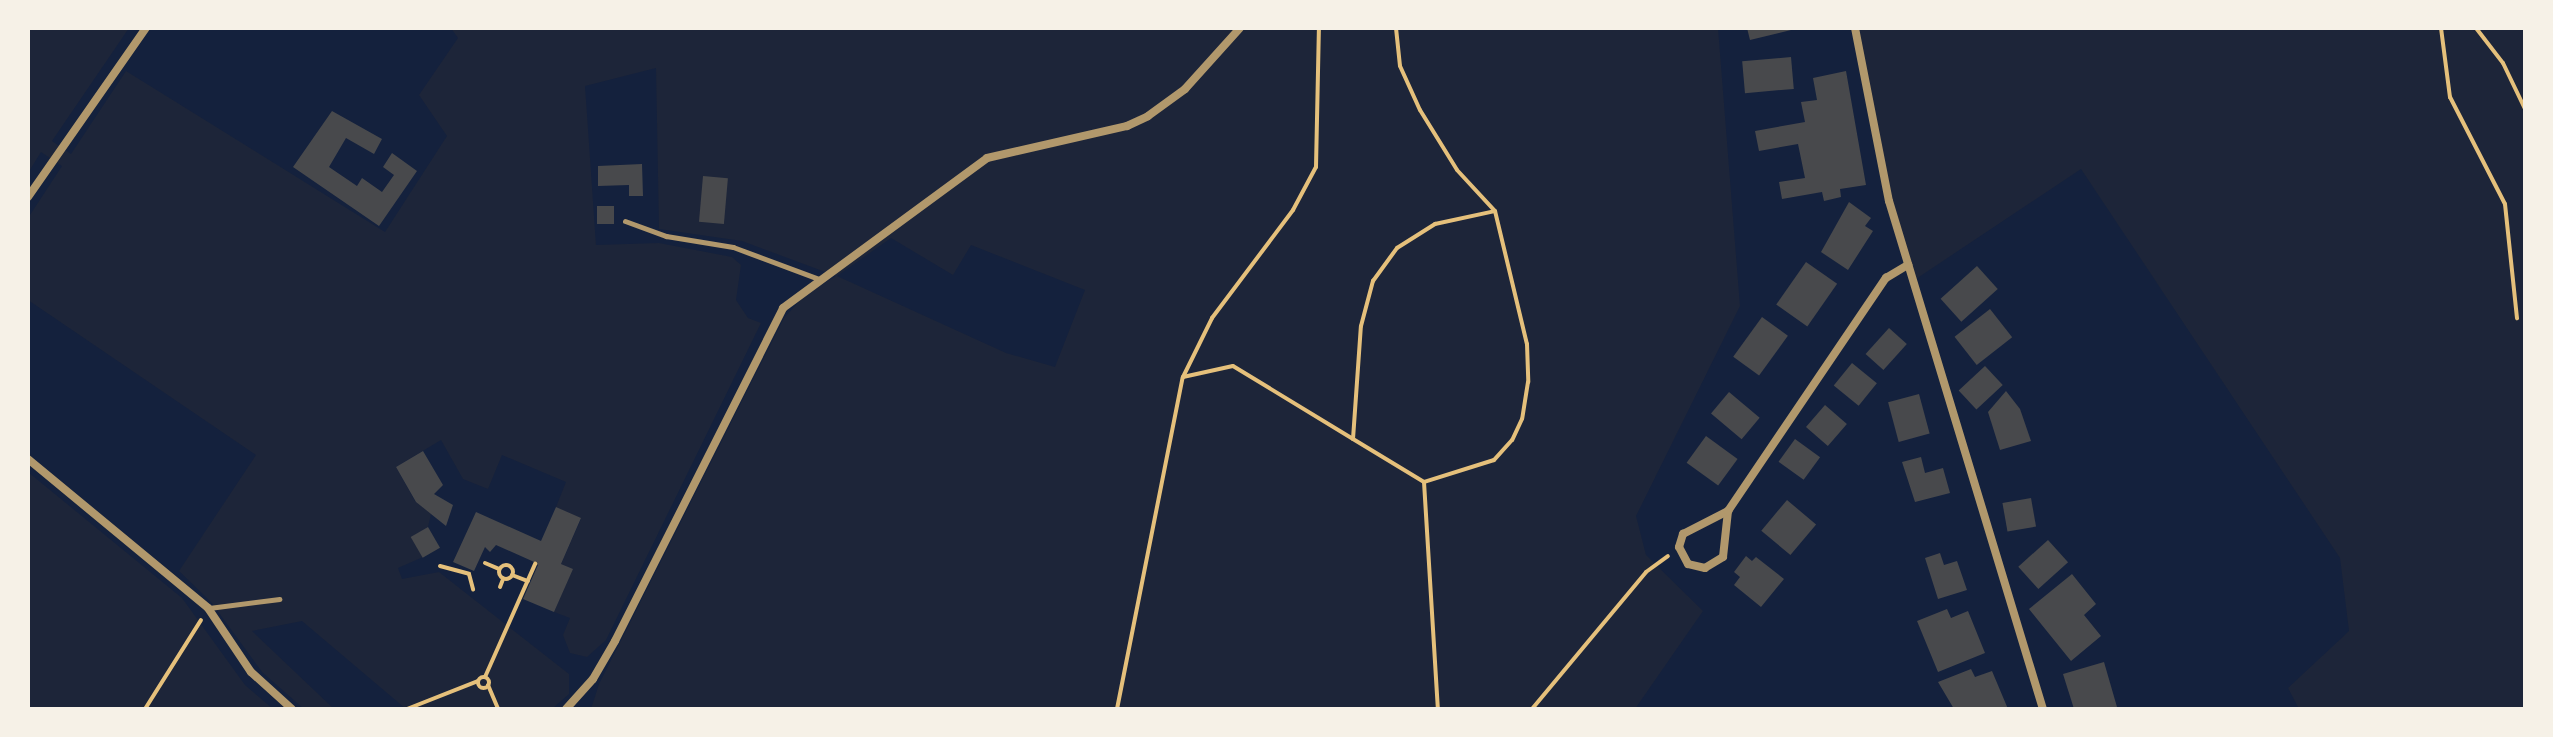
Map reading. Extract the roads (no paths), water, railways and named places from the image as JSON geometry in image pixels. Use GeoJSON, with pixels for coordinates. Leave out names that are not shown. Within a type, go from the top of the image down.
{"type":"FeatureCollection","features":[{"type":"Feature","properties":{"kind":"street"},"geometry":{"type":"LineString","coordinates":[[28,197],[146,28]]}},
{"type":"Feature","properties":{"kind":"street"},"geometry":{"type":"LineString","coordinates":[[566,709],[593,679],[615,641],[766,333],[783,308],[987,158],[1127,126],[1148,116],[1185,89],[1240,28]]}},
{"type":"Feature","properties":{"kind":"street"},"geometry":{"type":"LineString","coordinates":[[1855,28],[1889,201],[2043,709]]}},
{"type":"Feature","properties":{"kind":"street"},"geometry":{"type":"LineString","coordinates":[[1728,511],[1687,528],[1679,547],[1688,564],[1697,568],[1718,563],[1728,511],[1886,278],[1908,265]]}},
{"type":"Feature","properties":{"kind":"street"},"geometry":{"type":"LineString","coordinates":[[28,459],[208,608],[251,672],[292,709]]}},
{"type":"Feature","properties":{"kind":"lane"},"geometry":{"type":"LineString","coordinates":[[625,221],[666,236],[733,247],[819,279]]}},
{"type":"Feature","properties":{"kind":"lane"},"geometry":{"type":"LineString","coordinates":[[208,608],[279,599]]}}]}
